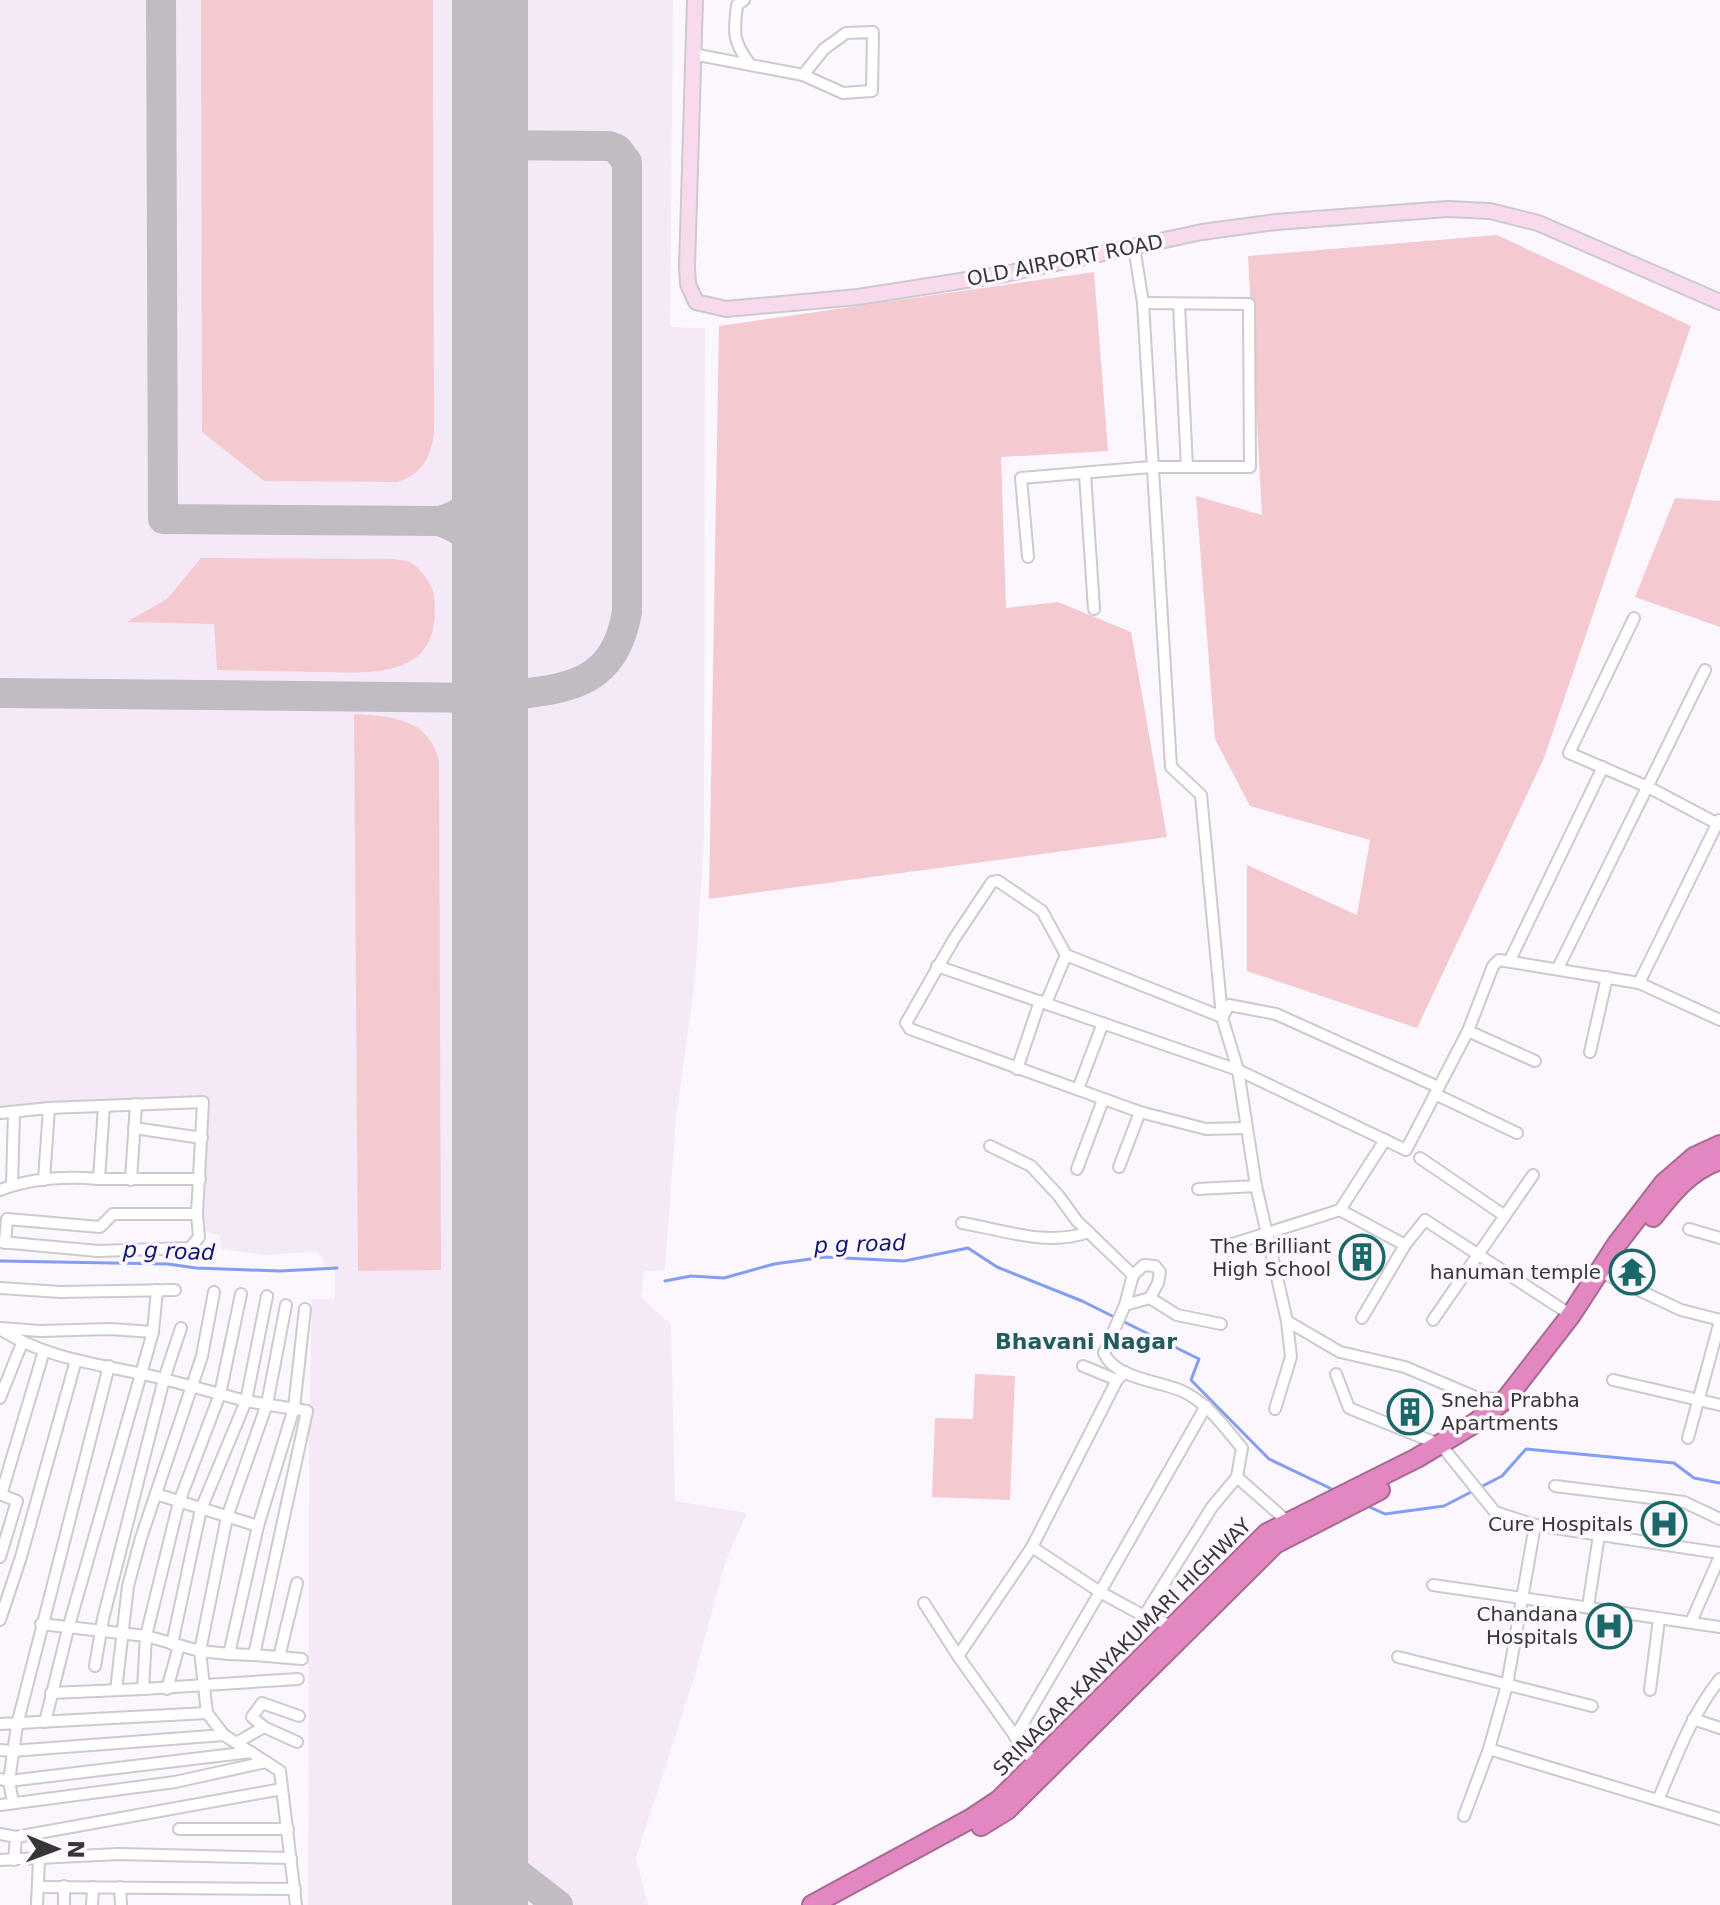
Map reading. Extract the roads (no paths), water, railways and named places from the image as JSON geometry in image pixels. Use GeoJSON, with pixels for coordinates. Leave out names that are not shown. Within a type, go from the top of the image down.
{"type":"FeatureCollection","features":[{"type":"Feature","properties":{"kind":"highway","name":"SRINAGAR-KANYAKUMARI HIGHWAY"},"geometry":{"type":"LineString","coordinates":[[1445,1450],[1506,1399],[1571,1315],[1617,1244],[1664,1183],[1694,1157],[1720,1145]]}},
{"type":"Feature","properties":{"kind":"highway","name":"SRINAGAR-KANYAKUMARI HIGHWAY"},"geometry":{"type":"LineString","coordinates":[[839,1905],[1007,1810],[1275,1544],[1328,1510],[1445,1450],[1521,1400],[1577,1328],[1624,1252],[1676,1188],[1703,1166],[1720,1160]]}},
{"type":"Feature","properties":{"kind":"highway","name":"SRINAGAR-KANYAKUMARI HIGHWAY"},"geometry":{"type":"LineString","coordinates":[[812,1905],[972,1818],[999,1800],[1267,1533],[1288,1522],[1328,1510]]}},
{"type":"Feature","properties":{"kind":"main road","name":"OLD AIRPORT ROAD"},"geometry":{"type":"LineString","coordinates":[[695,0],[687,267],[690,294],[696,302],[726,309],[858,297],[1005,274],[1202,232],[1276,222],[1447,209],[1490,211],[1538,223],[1720,302]]}},
{"type":"Feature","properties":{"kind":"street"},"geometry":{"type":"LineString","coordinates":[[744,0],[737,5],[734,27],[737,46],[749,63]]}},
{"type":"Feature","properties":{"kind":"street"},"geometry":{"type":"LineString","coordinates":[[693,54],[803,75],[843,93],[872,91],[873,32],[846,33],[824,49],[803,75]]}},
{"type":"Feature","properties":{"kind":"street"},"geometry":{"type":"LineString","coordinates":[[1134,247],[1143,303],[1171,767],[1201,795],[1222,1017],[1238,1070],[1256,1186],[1287,1321],[1291,1357],[1275,1409]]}},
{"type":"Feature","properties":{"kind":"street"},"geometry":{"type":"LineString","coordinates":[[1028,557],[1021,478],[1151,467],[1250,467],[1249,304],[1143,303]]}},
{"type":"Feature","properties":{"kind":"street"},"geometry":{"type":"LineString","coordinates":[[1179,304],[1187,467]]}},
{"type":"Feature","properties":{"kind":"street"},"geometry":{"type":"LineString","coordinates":[[1085,474],[1094,609]]}},
{"type":"Feature","properties":{"kind":"street"},"geometry":{"type":"LineString","coordinates":[[1634,618],[1569,753],[1719,822],[1639,983]]}},
{"type":"Feature","properties":{"kind":"street"},"geometry":{"type":"LineString","coordinates":[[1558,968],[1705,670]]}},
{"type":"Feature","properties":{"kind":"street"},"geometry":{"type":"LineString","coordinates":[[1510,960],[1603,767]]}},
{"type":"Feature","properties":{"kind":"street"},"geometry":{"type":"LineString","coordinates":[[1222,1017],[1066,955],[1042,911],[998,881],[992,882],[937,966],[906,1023],[910,1029],[1140,1112],[1206,1129],[1246,1128]]}},
{"type":"Feature","properties":{"kind":"street"},"geometry":{"type":"LineString","coordinates":[[1017,1069],[1043,1002],[1066,955]]}},
{"type":"Feature","properties":{"kind":"street"},"geometry":{"type":"LineString","coordinates":[[937,966],[1238,1070],[1406,1150],[1468,1031],[1493,966],[1499,960],[1639,983],[1720,1020]]}},
{"type":"Feature","properties":{"kind":"street"},"geometry":{"type":"LineString","coordinates":[[1590,1052],[1607,977]]}},
{"type":"Feature","properties":{"kind":"street"},"geometry":{"type":"LineString","coordinates":[[1222,1017],[1229,1005],[1276,1014],[1437,1090],[1517,1133]]}},
{"type":"Feature","properties":{"kind":"street"},"geometry":{"type":"LineString","coordinates":[[1078,1089],[1103,1023]]}},
{"type":"Feature","properties":{"kind":"street"},"geometry":{"type":"LineString","coordinates":[[1468,1031],[1535,1061]]}},
{"type":"Feature","properties":{"kind":"street"},"geometry":{"type":"LineString","coordinates":[[1077,1169],[1103,1100]]}},
{"type":"Feature","properties":{"kind":"street"},"geometry":{"type":"LineString","coordinates":[[0,1113],[203,1102],[197,1214],[199,1237],[190,1248],[98,1251],[3,1243],[7,1219],[100,1227],[113,1214],[197,1214]]}},
{"type":"Feature","properties":{"kind":"street"},"geometry":{"type":"LineString","coordinates":[[131,1180],[136,1104]]}},
{"type":"Feature","properties":{"kind":"street"},"geometry":{"type":"LineString","coordinates":[[99,1179],[104,1106]]}},
{"type":"Feature","properties":{"kind":"street"},"geometry":{"type":"LineString","coordinates":[[44,1180],[49,1108]]}},
{"type":"Feature","properties":{"kind":"street"},"geometry":{"type":"LineString","coordinates":[[12,1185],[14,1112]]}},
{"type":"Feature","properties":{"kind":"street"},"geometry":{"type":"LineString","coordinates":[[1119,1167],[1140,1112]]}},
{"type":"Feature","properties":{"kind":"street"},"geometry":{"type":"LineString","coordinates":[[134,1128],[202,1138]]}},
{"type":"Feature","properties":{"kind":"street"},"geometry":{"type":"LineString","coordinates":[[1223,1247],[1340,1210],[1385,1140]]}},
{"type":"Feature","properties":{"kind":"street"},"geometry":{"type":"LineString","coordinates":[[990,1146],[1031,1166],[1089,1232],[1133,1275]]}},
{"type":"Feature","properties":{"kind":"street"},"geometry":{"type":"LineString","coordinates":[[1420,1158],[1505,1216]]}},
{"type":"Feature","properties":{"kind":"street"},"geometry":{"type":"LineString","coordinates":[[1433,1320],[1533,1175]]}},
{"type":"Feature","properties":{"kind":"street"},"geometry":{"type":"LineString","coordinates":[[0,1190],[12,1185],[75,1177],[200,1179]]}},
{"type":"Feature","properties":{"kind":"street"},"geometry":{"type":"LineString","coordinates":[[1198,1189],[1256,1186]]}},
{"type":"Feature","properties":{"kind":"street"},"geometry":{"type":"LineString","coordinates":[[1340,1210],[1405,1245]]}},
{"type":"Feature","properties":{"kind":"street"},"geometry":{"type":"LineString","coordinates":[[1362,1318],[1405,1245],[1425,1220],[1571,1315]]}},
{"type":"Feature","properties":{"kind":"street"},"geometry":{"type":"LineString","coordinates":[[962,1223],[1040,1240],[1068,1240],[1089,1232]]}},
{"type":"Feature","properties":{"kind":"street"},"geometry":{"type":"LineString","coordinates":[[1689,1229],[1720,1238]]}},
{"type":"Feature","properties":{"kind":"street"},"geometry":{"type":"LineString","coordinates":[[1121,1376],[1104,1353],[1125,1305],[1133,1275],[1144,1265],[1155,1266],[1160,1272],[1150,1298],[1125,1305]]}},
{"type":"Feature","properties":{"kind":"street"},"geometry":{"type":"LineString","coordinates":[[1609,1276],[1681,1310],[1720,1320],[1688,1438]]}},
{"type":"Feature","properties":{"kind":"street"},"geometry":{"type":"LineString","coordinates":[[0,1288],[60,1292],[175,1290]]}},
{"type":"Feature","properties":{"kind":"street"},"geometry":{"type":"LineString","coordinates":[[45,1722],[68,1629],[153,1332],[157,1290]]}},
{"type":"Feature","properties":{"kind":"street"},"geometry":{"type":"LineString","coordinates":[[116,1690],[128,1586],[202,1356],[214,1292]]}},
{"type":"Feature","properties":{"kind":"street"},"geometry":{"type":"LineString","coordinates":[[143,1689],[146,1636],[179,1502],[220,1394],[241,1294]]}},
{"type":"Feature","properties":{"kind":"street"},"geometry":{"type":"LineString","coordinates":[[267,1296],[246,1401],[201,1509],[172,1644],[200,1651],[302,1659]]}},
{"type":"Feature","properties":{"kind":"street"},"geometry":{"type":"LineString","coordinates":[[1150,1298],[1177,1315],[1221,1324]]}},
{"type":"Feature","properties":{"kind":"street"},"geometry":{"type":"LineString","coordinates":[[286,1305],[267,1404],[227,1517],[200,1651],[207,1713],[224,1735],[280,1771],[296,1905]]}},
{"type":"Feature","properties":{"kind":"street"},"geometry":{"type":"LineString","coordinates":[[229,1654],[258,1526],[294,1408],[305,1309]]}},
{"type":"Feature","properties":{"kind":"street"},"geometry":{"type":"LineString","coordinates":[[1287,1321],[1340,1352],[1405,1367],[1478,1398],[1506,1399]]}},
{"type":"Feature","properties":{"kind":"street"},"geometry":{"type":"LineString","coordinates":[[0,1328],[153,1332]]}},
{"type":"Feature","properties":{"kind":"street"},"geometry":{"type":"LineString","coordinates":[[0,1328],[22,1343],[76,1360],[142,1373],[246,1401],[307,1411],[254,1655]]}},
{"type":"Feature","properties":{"kind":"street"},"geometry":{"type":"LineString","coordinates":[[95,1666],[164,1379],[181,1328]]}},
{"type":"Feature","properties":{"kind":"street"},"geometry":{"type":"LineString","coordinates":[[0,1398],[22,1343]]}},
{"type":"Feature","properties":{"kind":"street"},"geometry":{"type":"LineString","coordinates":[[0,1557],[17,1501],[0,1494],[44,1351]]}},
{"type":"Feature","properties":{"kind":"street"},"geometry":{"type":"LineString","coordinates":[[0,1620],[21,1557],[76,1360]]}},
{"type":"Feature","properties":{"kind":"street"},"geometry":{"type":"LineString","coordinates":[[13,1803],[5,1780],[17,1725],[109,1366]]}},
{"type":"Feature","properties":{"kind":"street"},"geometry":{"type":"LineString","coordinates":[[1083,1366],[1183,1391],[1206,1406],[1242,1448],[1237,1477],[1212,1507],[1144,1616]]}},
{"type":"Feature","properties":{"kind":"street"},"geometry":{"type":"LineString","coordinates":[[1336,1374],[1349,1408],[1445,1450],[1495,1512],[1535,1525],[1720,1555],[1691,1622]]}},
{"type":"Feature","properties":{"kind":"street"},"geometry":{"type":"LineString","coordinates":[[958,1656],[1032,1547],[1121,1376]]}},
{"type":"Feature","properties":{"kind":"street"},"geometry":{"type":"LineString","coordinates":[[1613,1380],[1720,1405]]}},
{"type":"Feature","properties":{"kind":"street"},"geometry":{"type":"LineString","coordinates":[[1015,1737],[1206,1406]]}},
{"type":"Feature","properties":{"kind":"street"},"geometry":{"type":"LineString","coordinates":[[1237,1477],[1288,1522]]}},
{"type":"Feature","properties":{"kind":"street"},"geometry":{"type":"LineString","coordinates":[[1555,1486],[1684,1502],[1720,1519]]}},
{"type":"Feature","properties":{"kind":"street"},"geometry":{"type":"LineString","coordinates":[[156,1494],[258,1526]]}},
{"type":"Feature","properties":{"kind":"street"},"geometry":{"type":"LineString","coordinates":[[1464,1816],[1489,1749],[1507,1685],[1535,1525]]}},
{"type":"Feature","properties":{"kind":"street"},"geometry":{"type":"LineString","coordinates":[[1588,1607],[1599,1535]]}},
{"type":"Feature","properties":{"kind":"street"},"geometry":{"type":"LineString","coordinates":[[1032,1547],[1100,1592],[1144,1616],[1173,1626]]}},
{"type":"Feature","properties":{"kind":"street"},"geometry":{"type":"LineString","coordinates":[[279,1657],[297,1583]]}},
{"type":"Feature","properties":{"kind":"street"},"geometry":{"type":"LineString","coordinates":[[1433,1585],[1720,1627]]}},
{"type":"Feature","properties":{"kind":"street"},"geometry":{"type":"LineString","coordinates":[[924,1603],[1035,1764]]}},
{"type":"Feature","properties":{"kind":"street"},"geometry":{"type":"LineString","coordinates":[[1650,1690],[1659,1619]]}},
{"type":"Feature","properties":{"kind":"street"},"geometry":{"type":"LineString","coordinates":[[41,1624],[146,1636],[179,1646]]}},
{"type":"Feature","properties":{"kind":"street"},"geometry":{"type":"LineString","coordinates":[[167,1689],[179,1646]]}},
{"type":"Feature","properties":{"kind":"street"},"geometry":{"type":"LineString","coordinates":[[1398,1657],[1592,1706]]}},
{"type":"Feature","properties":{"kind":"street"},"geometry":{"type":"LineString","coordinates":[[51,1693],[203,1687],[298,1679]]}},
{"type":"Feature","properties":{"kind":"street"},"geometry":{"type":"LineString","coordinates":[[1658,1800],[1703,1699],[1720,1679]]}},
{"type":"Feature","properties":{"kind":"street"},"geometry":{"type":"LineString","coordinates":[[297,1742],[264,1727],[252,1717],[262,1703],[299,1716]]}},
{"type":"Feature","properties":{"kind":"street"},"geometry":{"type":"LineString","coordinates":[[0,1724],[207,1713]]}},
{"type":"Feature","properties":{"kind":"street"},"geometry":{"type":"LineString","coordinates":[[1693,1719],[1720,1728]]}},
{"type":"Feature","properties":{"kind":"street"},"geometry":{"type":"LineString","coordinates":[[236,1743],[264,1727]]}},
{"type":"Feature","properties":{"kind":"street"},"geometry":{"type":"LineString","coordinates":[[0,1750],[224,1735]]}},
{"type":"Feature","properties":{"kind":"street"},"geometry":{"type":"LineString","coordinates":[[1489,1749],[1720,1819]]}},
{"type":"Feature","properties":{"kind":"street"},"geometry":{"type":"LineString","coordinates":[[5,1780],[251,1752]]}},
{"type":"Feature","properties":{"kind":"street"},"geometry":{"type":"LineString","coordinates":[[0,1805],[175,1782],[266,1762]]}},
{"type":"Feature","properties":{"kind":"street"},"geometry":{"type":"LineString","coordinates":[[0,1834],[16,1837],[282,1789]]}},
{"type":"Feature","properties":{"kind":"street"},"geometry":{"type":"LineString","coordinates":[[179,1829],[288,1829]]}},
{"type":"Feature","properties":{"kind":"street"},"geometry":{"type":"LineString","coordinates":[[14,1860],[16,1837]]}},
{"type":"Feature","properties":{"kind":"street"},"geometry":{"type":"LineString","coordinates":[[0,1860],[118,1854],[291,1858]]}},
{"type":"Feature","properties":{"kind":"street"},"geometry":{"type":"LineString","coordinates":[[37,1905],[39,1858]]}},
{"type":"Feature","properties":{"kind":"street"},"geometry":{"type":"LineString","coordinates":[[64,1886],[64,1905]]}},
{"type":"Feature","properties":{"kind":"street"},"geometry":{"type":"LineString","coordinates":[[38,1887],[295,1889]]}},
{"type":"Feature","properties":{"kind":"street"},"geometry":{"type":"LineString","coordinates":[[92,1905],[93,1887]]}},
{"type":"Feature","properties":{"kind":"street"},"geometry":{"type":"LineString","coordinates":[[120,1887],[121,1905]]}},
{"type":"Feature","properties":{"kind":"waterway","name":"p g road"},"geometry":{"type":"LineString","coordinates":[[665,1281],[691,1276],[724,1278],[774,1264],[825,1257],[904,1261],[968,1248],[997,1267],[1082,1301],[1199,1359],[1191,1380],[1269,1459],[1336,1491]]}},
{"type":"Feature","properties":{"kind":"waterway","name":"p g road"},"geometry":{"type":"LineString","coordinates":[[0,1261],[168,1264],[280,1271],[337,1268]]}},
{"type":"Feature","properties":{"kind":"waterway"},"geometry":{"type":"LineString","coordinates":[[1365,1505],[1385,1514],[1444,1506],[1502,1476],[1526,1449],[1674,1463],[1694,1478],[1720,1483]]}},
{"type":"Feature","properties":{"kind":"place","name":"The Brilliant High School"},"geometry":{"type":"Point","coordinates":[1362,1257]}},
{"type":"Feature","properties":{"kind":"place","name":"hanuman temple"},"geometry":{"type":"Point","coordinates":[1632,1272]}},
{"type":"Feature","properties":{"kind":"place","name":"Sneha Prabha Apartments"},"geometry":{"type":"Point","coordinates":[1410,1412]}},
{"type":"Feature","properties":{"kind":"place","name":"Cure Hospitals"},"geometry":{"type":"Point","coordinates":[1664,1524]}},
{"type":"Feature","properties":{"kind":"place","name":"Chandana Hospitals"},"geometry":{"type":"Point","coordinates":[1609,1626]}},
{"type":"Feature","properties":{"kind":"district","name":"Bhavani Nagar"},"geometry":{"type":"Point","coordinates":[1086,1341]}}]}
